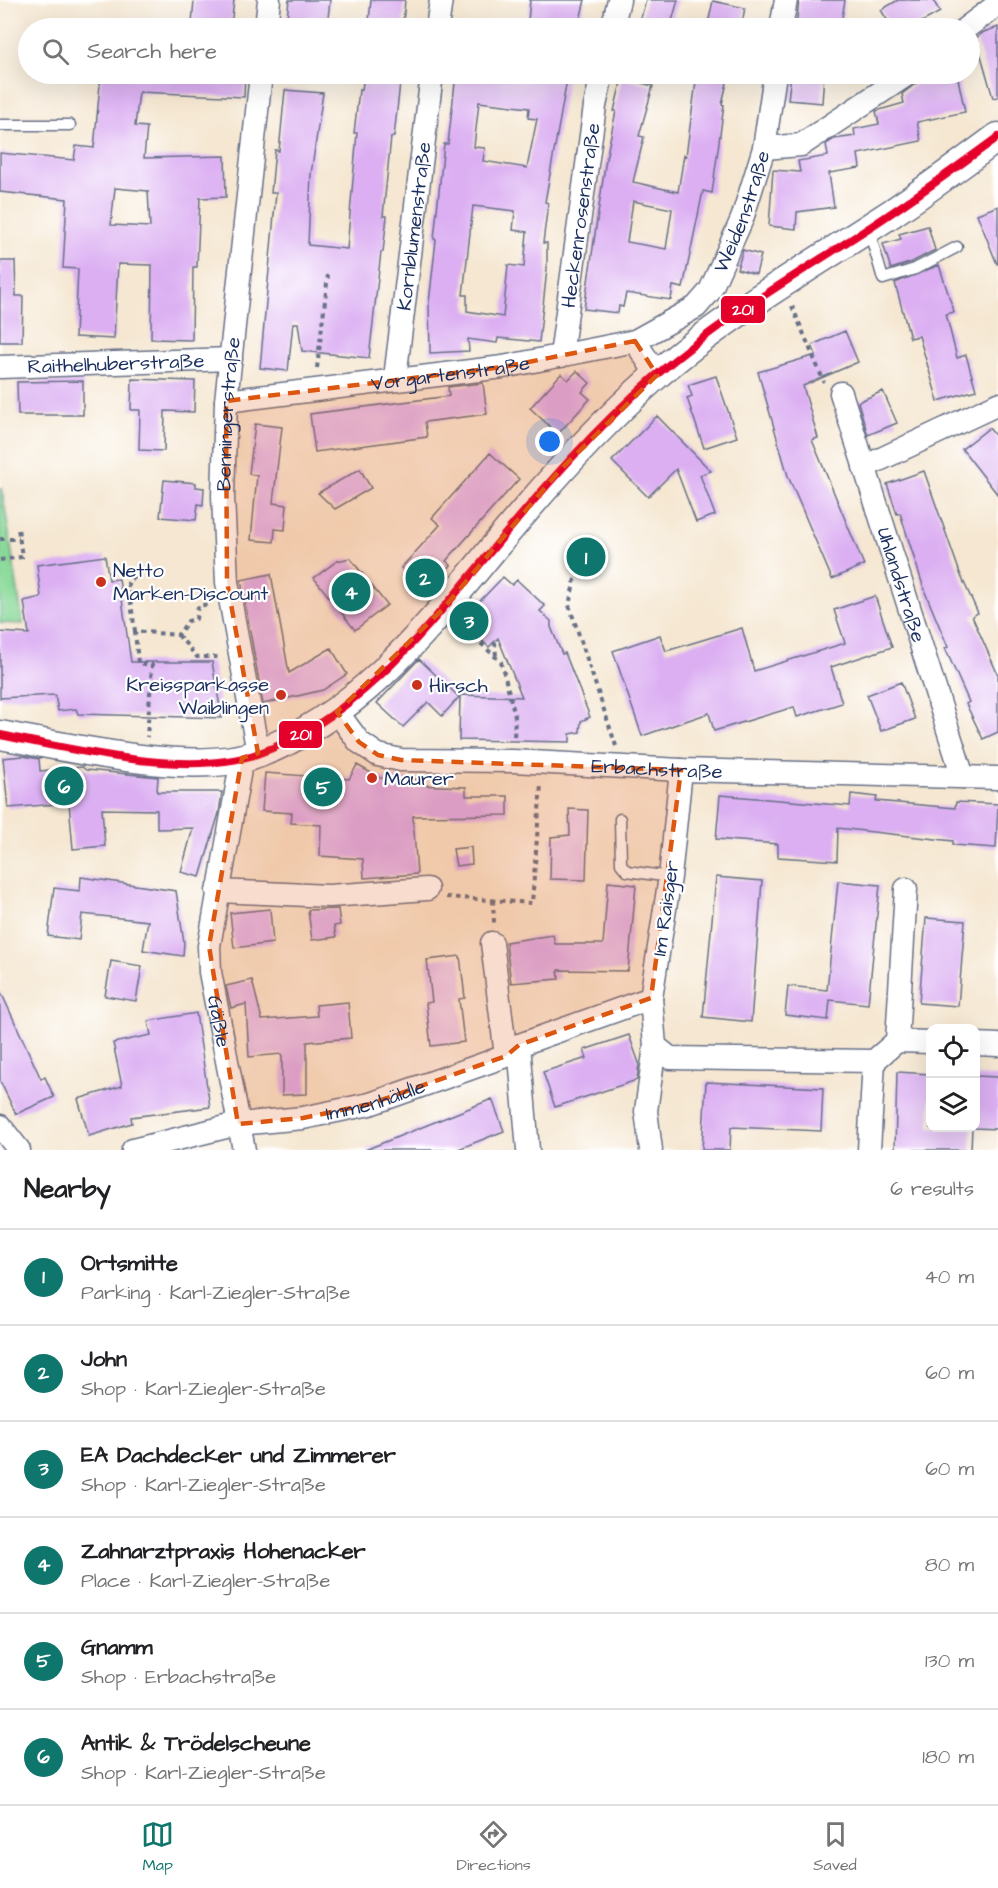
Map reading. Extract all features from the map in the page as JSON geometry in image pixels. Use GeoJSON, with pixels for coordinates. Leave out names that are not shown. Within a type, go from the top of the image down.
{"type":"FeatureCollection","features":[{"type":"Feature","properties":{"kind":"street"},"geometry":{"type":"LineString","coordinates":[[267,18],[269,0]]}},
{"type":"Feature","properties":{"kind":"street"},"geometry":{"type":"LineString","coordinates":[[438,18],[441,0]]}},
{"type":"Feature","properties":{"kind":"street"},"geometry":{"type":"LineString","coordinates":[[614,18],[619,0]]}},
{"type":"Feature","properties":{"kind":"street"},"geometry":{"type":"LineString","coordinates":[[783,18],[786,0]]}},
{"type":"Feature","properties":{"kind":"street"},"geometry":{"type":"LineString","coordinates":[[979,18],[998,4]]}},
{"type":"Feature","properties":{"kind":"street","name":"Benningerstraße"},"geometry":{"type":"LineString","coordinates":[[250,756],[230,602],[223,496],[226,401],[260,84]]}},
{"type":"Feature","properties":{"kind":"street","name":"Kornblumenstraße"},"geometry":{"type":"LineString","coordinates":[[395,378],[431,84]]}},
{"type":"Feature","properties":{"kind":"street","name":"Heckenrosenstraße"},"geometry":{"type":"LineString","coordinates":[[561,356],[600,84]]}},
{"type":"Feature","properties":{"kind":"street","name":"Weidenstraße"},"geometry":{"type":"LineString","coordinates":[[635,342],[696,308],[710,291],[742,219],[764,148],[774,84]]}},
{"type":"Feature","properties":{"kind":"street"},"geometry":{"type":"LineString","coordinates":[[764,148],[801,145],[893,84]]}},
{"type":"Feature","properties":{"kind":"street"},"geometry":{"type":"LineString","coordinates":[[0,735],[121,757],[182,761],[250,756],[307,731],[337,712],[359,694],[443,609],[560,471],[657,375],[783,283],[868,228],[998,137]]}},
{"type":"Feature","properties":{"kind":"street"},"geometry":{"type":"LineString","coordinates":[[635,342],[657,375]]}},
{"type":"Feature","properties":{"kind":"street","name":"Vorgartenstraße"},"geometry":{"type":"LineString","coordinates":[[226,401],[395,378],[503,367],[635,342]]}},
{"type":"Feature","properties":{"kind":"street","name":"Raithelhuberstraße"},"geometry":{"type":"LineString","coordinates":[[0,367],[231,358]]}},
{"type":"Feature","properties":{"kind":"street","name":"Uhlandstraße"},"geometry":{"type":"LineString","coordinates":[[841,393],[963,777]]}},
{"type":"Feature","properties":{"kind":"street"},"geometry":{"type":"LineString","coordinates":[[864,467],[998,404]]}},
{"type":"Feature","properties":{"kind":"street","name":"Erbachstraße"},"geometry":{"type":"LineString","coordinates":[[337,712],[359,742],[378,755],[401,760],[998,778]]}},
{"type":"Feature","properties":{"kind":"street","name":"Gäßle"},"geometry":{"type":"LineString","coordinates":[[244,1150],[210,972],[209,946],[217,891],[250,756]]}},
{"type":"Feature","properties":{"kind":"street","name":"Im Raisger"},"geometry":{"type":"LineString","coordinates":[[651,1150],[646,1111],[655,1046],[651,998],[670,877],[681,770]]}},
{"type":"Feature","properties":{"kind":"street"},"geometry":{"type":"LineString","coordinates":[[217,891],[329,896],[427,889]]}},
{"type":"Feature","properties":{"kind":"street"},"geometry":{"type":"LineString","coordinates":[[897,1041],[906,889]]}},
{"type":"Feature","properties":{"kind":"street"},"geometry":{"type":"LineString","coordinates":[[493,934],[528,1150]]}},
{"type":"Feature","properties":{"kind":"street","name":"Immenhäldle"},"geometry":{"type":"LineString","coordinates":[[133,1150],[238,1124],[303,1118],[370,1104],[651,998]]}},
{"type":"Feature","properties":{"kind":"street"},"geometry":{"type":"LineString","coordinates":[[655,1046],[670,1058],[874,1060],[897,1041],[926,1042]]}},
{"type":"Feature","properties":{"kind":"street"},"geometry":{"type":"LineString","coordinates":[[980,1044],[998,1045]]}},
{"type":"Feature","properties":{"kind":"street"},"geometry":{"type":"LineString","coordinates":[[869,1150],[874,1060]]}},
{"type":"Feature","properties":{"kind":"street"},"geometry":{"type":"LineString","coordinates":[[0,1126],[19,1150]]}},
{"type":"Feature","properties":{"kind":"lane"},"geometry":{"type":"LineString","coordinates":[[0,125],[70,125]]}},
{"type":"Feature","properties":{"kind":"lane"},"geometry":{"type":"LineString","coordinates":[[868,228],[883,279],[915,269],[957,247]]}},
{"type":"Feature","properties":{"kind":"lane"},"geometry":{"type":"LineString","coordinates":[[620,819],[621,864],[627,871],[670,877]]}},
{"type":"Feature","properties":{"kind":"path"},"geometry":{"type":"LineString","coordinates":[[315,389],[328,275]]}},
{"type":"Feature","properties":{"kind":"path"},"geometry":{"type":"LineString","coordinates":[[783,283],[830,396],[841,393]]}},
{"type":"Feature","properties":{"kind":"path"},"geometry":{"type":"LineString","coordinates":[[0,560],[22,557],[18,528]]}},
{"type":"Feature","properties":{"kind":"path"},"geometry":{"type":"LineString","coordinates":[[0,539],[19,539]]}},
{"type":"Feature","properties":{"kind":"path"},"geometry":{"type":"LineString","coordinates":[[141,570],[128,583],[138,663],[152,665],[146,758]]}},
{"type":"Feature","properties":{"kind":"path"},"geometry":{"type":"LineString","coordinates":[[575,579],[569,605],[623,767]]}},
{"type":"Feature","properties":{"kind":"path"},"geometry":{"type":"LineString","coordinates":[[178,635],[188,621],[196,619],[198,606],[230,602]]}},
{"type":"Feature","properties":{"kind":"path"},"geometry":{"type":"LineString","coordinates":[[443,609],[501,662],[515,716]]}},
{"type":"Feature","properties":{"kind":"path"},"geometry":{"type":"LineString","coordinates":[[135,631],[178,635],[197,657]]}},
{"type":"Feature","properties":{"kind":"path"},"geometry":{"type":"LineString","coordinates":[[495,642],[496,657]]}},
{"type":"Feature","properties":{"kind":"path"},"geometry":{"type":"LineString","coordinates":[[427,889],[442,897],[532,903],[543,763]]}},
{"type":"Feature","properties":{"kind":"path"},"geometry":{"type":"LineString","coordinates":[[493,900],[493,934]]}},
{"type":"Feature","properties":{"kind":"highlighted area"},"geometry":{"type":"Polygon","coordinates":[[[635,341],[657,375],[559,471],[443,609],[337,712],[359,742],[378,755],[401,760],[681,770],[651,998],[519,1045],[506,1056],[370,1104],[303,1118],[238,1124],[209,946],[242,758],[258,753],[227,582],[226,401],[503,367],[635,341]]]}},
{"type":"Feature","properties":{"kind":"green space"},"geometry":{"type":"Polygon","coordinates":[[[0,489],[2,489],[23,624],[0,623],[0,489]]]}},
{"type":"Feature","properties":{"kind":"building"},"geometry":{"type":"Polygon","coordinates":[[[194,0],[234,0],[232,18],[192,18],[194,0]]]}},
{"type":"Feature","properties":{"kind":"building"},"geometry":{"type":"Polygon","coordinates":[[[289,0],[330,0],[328,18],[287,18],[289,0]]]}},
{"type":"Feature","properties":{"kind":"building"},"geometry":{"type":"Polygon","coordinates":[[[371,0],[405,0],[404,18],[369,18],[371,0]]]}},
{"type":"Feature","properties":{"kind":"building"},"geometry":{"type":"Polygon","coordinates":[[[530,0],[585,0],[580,18],[528,18],[530,0]]]}},
{"type":"Feature","properties":{"kind":"building"},"geometry":{"type":"Polygon","coordinates":[[[646,0],[678,0],[673,18],[641,18],[646,0]]]}},
{"type":"Feature","properties":{"kind":"building"},"geometry":{"type":"Polygon","coordinates":[[[799,0],[845,0],[842,18],[797,18],[799,0]]]}},
{"type":"Feature","properties":{"kind":"building"},"geometry":{"type":"Polygon","coordinates":[[[898,0],[933,0],[940,12],[929,18],[886,18],[881,10],[898,0]]]}},
{"type":"Feature","properties":{"kind":"building"},"geometry":{"type":"Polygon","coordinates":[[[713,1],[745,8],[743,18],[709,18],[713,1]]]}},
{"type":"Feature","properties":{"kind":"building"},"geometry":{"type":"Polygon","coordinates":[[[998,27],[998,97],[993,98],[980,52],[980,35],[998,27]]]}},
{"type":"Feature","properties":{"kind":"building"},"geometry":{"type":"Polygon","coordinates":[[[100,84],[245,84],[244,97],[139,92],[135,126],[147,127],[144,158],[225,156],[226,197],[200,198],[197,267],[193,267],[192,340],[151,339],[152,265],[118,264],[114,339],[75,337],[78,269],[63,268],[67,199],[0,192],[0,153],[74,160],[76,146],[94,148],[100,84]],[[115,188],[111,225],[150,227],[148,191],[115,188]]]}},
{"type":"Feature","properties":{"kind":"building"},"geometry":{"type":"Polygon","coordinates":[[[363,84],[400,84],[394,137],[391,137],[383,216],[387,216],[369,358],[302,351],[298,323],[293,323],[288,371],[260,368],[276,193],[271,193],[275,150],[279,151],[285,90],[323,93],[311,174],[308,245],[347,249],[357,133],[354,133],[359,90],[362,90],[363,84]]]}},
{"type":"Feature","properties":{"kind":"building"},"geometry":{"type":"Polygon","coordinates":[[[455,84],[566,84],[545,202],[548,203],[543,243],[547,243],[547,269],[539,342],[498,338],[497,343],[468,339],[469,351],[430,353],[429,303],[444,144],[448,144],[455,84]],[[479,102],[474,147],[485,148],[483,161],[527,168],[537,119],[528,118],[529,108],[479,102]],[[473,206],[463,295],[467,295],[467,311],[503,317],[508,265],[524,267],[527,232],[513,230],[515,211],[473,206]]]}},
{"type":"Feature","properties":{"kind":"building"},"geometry":{"type":"Polygon","coordinates":[[[621,84],[653,86],[639,136],[644,137],[633,182],[678,192],[684,155],[686,156],[696,84],[727,84],[722,104],[724,105],[712,193],[703,191],[683,288],[673,286],[671,300],[626,293],[623,307],[619,306],[618,313],[584,309],[606,159],[621,84]],[[633,201],[627,242],[666,249],[672,209],[633,201]]]}},
{"type":"Feature","properties":{"kind":"building"},"geometry":{"type":"Polygon","coordinates":[[[790,84],[823,84],[822,103],[788,100],[790,84]]]}},
{"type":"Feature","properties":{"kind":"building"},"geometry":{"type":"Polygon","coordinates":[[[915,84],[959,84],[965,112],[917,122],[921,141],[858,154],[860,168],[829,173],[834,207],[797,212],[796,229],[769,226],[773,170],[800,172],[798,161],[828,156],[826,144],[834,139],[855,136],[854,129],[879,124],[876,111],[904,103],[902,94],[915,84]]]}},
{"type":"Feature","properties":{"kind":"building"},"geometry":{"type":"Polygon","coordinates":[[[998,206],[998,264],[997,264],[977,214],[998,206]]]}},
{"type":"Feature","properties":{"kind":"building"},"geometry":{"type":"Polygon","coordinates":[[[928,226],[935,250],[912,262],[891,269],[883,244],[901,239],[899,234],[928,226]]]}},
{"type":"Feature","properties":{"kind":"building"},"geometry":{"type":"Polygon","coordinates":[[[743,250],[761,255],[756,274],[737,269],[743,250]]]}},
{"type":"Feature","properties":{"kind":"building"},"geometry":{"type":"Polygon","coordinates":[[[0,261],[15,261],[16,296],[23,296],[22,342],[0,342],[0,261]]]}},
{"type":"Feature","properties":{"kind":"building"},"geometry":{"type":"Polygon","coordinates":[[[939,265],[954,312],[946,314],[957,358],[966,355],[976,390],[938,401],[919,336],[910,338],[895,283],[939,265]]]}},
{"type":"Feature","properties":{"kind":"building"},"geometry":{"type":"Polygon","coordinates":[[[845,331],[858,362],[803,386],[818,438],[812,440],[864,565],[832,579],[788,476],[758,372],[816,355],[812,345],[845,331]]]}},
{"type":"Feature","properties":{"kind":"building"},"geometry":{"type":"Polygon","coordinates":[[[577,371],[590,383],[582,392],[590,399],[558,434],[530,408],[561,374],[568,380],[577,371]]]}},
{"type":"Feature","properties":{"kind":"building"},"geometry":{"type":"Polygon","coordinates":[[[716,376],[737,437],[704,448],[687,398],[692,396],[688,385],[716,376]]]}},
{"type":"Feature","properties":{"kind":"building"},"geometry":{"type":"Polygon","coordinates":[[[132,379],[195,381],[194,412],[165,411],[164,451],[139,450],[140,410],[131,410],[132,379]]]}},
{"type":"Feature","properties":{"kind":"building"},"geometry":{"type":"Polygon","coordinates":[[[83,381],[83,415],[18,415],[17,382],[83,381]]]}},
{"type":"Feature","properties":{"kind":"building"},"geometry":{"type":"Polygon","coordinates":[[[483,383],[487,414],[425,422],[427,437],[315,452],[310,414],[449,396],[448,387],[483,383]]]}},
{"type":"Feature","properties":{"kind":"building"},"geometry":{"type":"Polygon","coordinates":[[[883,391],[897,423],[868,435],[858,402],[883,391]]]}},
{"type":"Feature","properties":{"kind":"building"},"geometry":{"type":"Polygon","coordinates":[[[657,416],[711,471],[700,475],[715,515],[696,522],[676,469],[648,497],[612,461],[657,416]]]}},
{"type":"Feature","properties":{"kind":"building"},"geometry":{"type":"Polygon","coordinates":[[[255,424],[282,427],[273,503],[287,505],[285,530],[275,529],[274,542],[251,540],[257,475],[249,474],[255,424]]]}},
{"type":"Feature","properties":{"kind":"building"},"geometry":{"type":"Polygon","coordinates":[[[989,428],[998,439],[998,495],[962,449],[989,428]]]}},
{"type":"Feature","properties":{"kind":"building"},"geometry":{"type":"Polygon","coordinates":[[[490,453],[519,479],[446,561],[451,565],[427,591],[401,568],[440,525],[432,518],[490,453]]]}},
{"type":"Feature","properties":{"kind":"building"},"geometry":{"type":"Polygon","coordinates":[[[360,469],[371,488],[335,509],[318,493],[360,469]]]}},
{"type":"Feature","properties":{"kind":"building"},"geometry":{"type":"Polygon","coordinates":[[[924,471],[961,576],[978,613],[972,616],[998,675],[998,732],[983,739],[966,704],[969,702],[945,648],[948,647],[925,592],[900,513],[897,514],[887,484],[924,471]]]}},
{"type":"Feature","properties":{"kind":"building"},"geometry":{"type":"Polygon","coordinates":[[[164,480],[196,483],[196,487],[204,488],[203,505],[198,504],[196,520],[160,517],[164,480]]]}},
{"type":"Feature","properties":{"kind":"building"},"geometry":{"type":"Polygon","coordinates":[[[105,556],[109,580],[119,579],[131,662],[212,662],[222,718],[78,714],[76,709],[58,711],[55,695],[0,698],[0,632],[29,634],[24,601],[41,597],[37,565],[105,556]]]}},
{"type":"Feature","properties":{"kind":"building"},"geometry":{"type":"Polygon","coordinates":[[[350,558],[387,605],[355,630],[314,578],[337,561],[350,558]]]}},
{"type":"Feature","properties":{"kind":"building"},"geometry":{"type":"Polygon","coordinates":[[[271,574],[289,673],[331,648],[347,674],[323,690],[263,704],[241,580],[271,574]]]}},
{"type":"Feature","properties":{"kind":"building"},"geometry":{"type":"Polygon","coordinates":[[[503,577],[512,585],[517,580],[545,606],[540,611],[551,621],[551,627],[562,654],[565,653],[590,717],[581,721],[580,732],[570,734],[570,742],[459,740],[460,695],[522,697],[498,638],[489,647],[461,621],[503,577]]]}},
{"type":"Feature","properties":{"kind":"building"},"geometry":{"type":"Polygon","coordinates":[[[875,596],[892,647],[831,667],[842,703],[797,717],[794,707],[714,731],[709,713],[642,736],[613,651],[660,635],[666,651],[742,628],[754,671],[845,643],[834,610],[875,596]]]}},
{"type":"Feature","properties":{"kind":"building"},"geometry":{"type":"Polygon","coordinates":[[[419,659],[459,697],[442,716],[428,702],[403,727],[377,703],[419,659]]]}},
{"type":"Feature","properties":{"kind":"building"},"geometry":{"type":"Polygon","coordinates":[[[901,682],[915,719],[881,731],[867,695],[901,682]]]}},
{"type":"Feature","properties":{"kind":"building"},"geometry":{"type":"Polygon","coordinates":[[[23,756],[39,759],[40,771],[82,767],[86,770],[158,777],[157,792],[222,792],[219,813],[200,877],[181,872],[193,828],[157,829],[157,810],[102,809],[105,846],[73,849],[69,803],[8,808],[3,758],[23,756]]]}},
{"type":"Feature","properties":{"kind":"building"},"geometry":{"type":"Polygon","coordinates":[[[357,765],[380,778],[417,779],[416,785],[466,787],[466,796],[508,796],[508,815],[413,816],[417,874],[364,878],[363,859],[320,856],[321,825],[291,823],[292,813],[262,811],[265,773],[349,779],[357,765]]]}},
{"type":"Feature","properties":{"kind":"building"},"geometry":{"type":"Polygon","coordinates":[[[851,794],[877,797],[876,801],[955,808],[956,802],[998,804],[996,848],[953,845],[953,841],[838,828],[837,861],[778,857],[778,844],[716,839],[720,795],[850,806],[851,794]]]}},
{"type":"Feature","properties":{"kind":"building"},"geometry":{"type":"Polygon","coordinates":[[[569,809],[588,810],[586,880],[550,879],[551,837],[570,835],[569,809]]]}},
{"type":"Feature","properties":{"kind":"building"},"geometry":{"type":"Polygon","coordinates":[[[471,847],[472,864],[456,866],[453,849],[471,847]]]}},
{"type":"Feature","properties":{"kind":"building"},"geometry":{"type":"Polygon","coordinates":[[[81,877],[176,891],[184,943],[183,956],[143,950],[148,921],[82,914],[79,940],[48,936],[54,888],[80,891],[81,877]]]}},
{"type":"Feature","properties":{"kind":"building"},"geometry":{"type":"Polygon","coordinates":[[[716,877],[762,881],[751,1022],[703,1017],[716,877]]]}},
{"type":"Feature","properties":{"kind":"building"},"geometry":{"type":"Polygon","coordinates":[[[838,881],[880,885],[868,1004],[830,1000],[828,1020],[785,1015],[788,986],[827,990],[838,881]]]}},
{"type":"Feature","properties":{"kind":"building"},"geometry":{"type":"Polygon","coordinates":[[[608,882],[636,885],[628,971],[558,970],[559,979],[511,983],[506,942],[553,935],[555,944],[603,944],[608,882]]]}},
{"type":"Feature","properties":{"kind":"building"},"geometry":{"type":"Polygon","coordinates":[[[270,909],[273,943],[234,948],[230,913],[270,909]]]}},
{"type":"Feature","properties":{"kind":"building"},"geometry":{"type":"Polygon","coordinates":[[[338,909],[340,925],[334,926],[336,937],[312,940],[308,910],[338,909]]]}},
{"type":"Feature","properties":{"kind":"building"},"geometry":{"type":"Polygon","coordinates":[[[926,918],[965,921],[958,1006],[919,1003],[926,918]]]}},
{"type":"Feature","properties":{"kind":"building"},"geometry":{"type":"Polygon","coordinates":[[[460,956],[465,998],[459,999],[464,1042],[431,1046],[426,1003],[432,1002],[427,960],[460,956]]]}},
{"type":"Feature","properties":{"kind":"building"},"geometry":{"type":"Polygon","coordinates":[[[111,961],[142,966],[136,1001],[105,996],[111,961]]]}},
{"type":"Feature","properties":{"kind":"building"},"geometry":{"type":"Polygon","coordinates":[[[252,980],[262,1020],[317,1016],[316,1005],[348,1002],[351,1038],[307,1042],[307,1094],[282,1095],[282,1054],[249,1057],[246,1004],[231,1008],[226,986],[252,980]]]}},
{"type":"Feature","properties":{"kind":"building"},"geometry":{"type":"Polygon","coordinates":[[[0,990],[41,1079],[45,1077],[54,1097],[16,1114],[0,1081],[0,990]]]}},
{"type":"Feature","properties":{"kind":"building"},"geometry":{"type":"Polygon","coordinates":[[[196,1013],[210,1107],[131,1117],[132,1123],[89,1136],[78,1099],[122,1086],[113,1043],[151,1035],[148,1021],[196,1013]]]}},
{"type":"Feature","properties":{"kind":"building"},"geometry":{"type":"Polygon","coordinates":[[[629,1035],[639,1063],[637,1080],[555,1107],[543,1072],[587,1058],[584,1050],[629,1035]]]}},
{"type":"Feature","properties":{"kind":"building"},"geometry":{"type":"Polygon","coordinates":[[[897,1072],[926,1074],[926,1132],[972,1132],[971,1150],[895,1150],[897,1072]]]}},
{"type":"Feature","properties":{"kind":"building"},"geometry":{"type":"Polygon","coordinates":[[[980,1076],[998,1077],[998,1129],[980,1128],[980,1076]]]}},
{"type":"Feature","properties":{"kind":"building"},"geometry":{"type":"Polygon","coordinates":[[[706,1082],[823,1088],[821,1131],[731,1127],[730,1150],[702,1150],[706,1082]]]}},
{"type":"Feature","properties":{"kind":"building"},"geometry":{"type":"Polygon","coordinates":[[[492,1099],[504,1131],[456,1150],[365,1150],[492,1099]]]}},
{"type":"Feature","properties":{"kind":"transit line","name":"201"},"geometry":{"type":"LineString","coordinates":[[0,735],[129,759],[197,763],[229,761],[257,754],[294,738],[328,718],[360,693],[418,637],[572,458],[653,378],[728,320],[896,210],[998,137]]}},
{"type":"Feature","properties":{"kind":"place","name":"Ortsmitte"},"geometry":{"type":"Point","coordinates":[586,557]}},
{"type":"Feature","properties":{"kind":"place","name":"John"},"geometry":{"type":"Point","coordinates":[425,578]}},
{"type":"Feature","properties":{"kind":"place","name":"Netto Marken-Discount"},"geometry":{"type":"Point","coordinates":[101,582]}},
{"type":"Feature","properties":{"kind":"place","name":"Zahnarztpraxis Hohenacker"},"geometry":{"type":"Point","coordinates":[351,592]}},
{"type":"Feature","properties":{"kind":"place","name":"EA Dachdecker und Zimmerer"},"geometry":{"type":"Point","coordinates":[469,621]}},
{"type":"Feature","properties":{"kind":"place","name":"Hirsch"},"geometry":{"type":"Point","coordinates":[417,685]}},
{"type":"Feature","properties":{"kind":"place","name":"Kreissparkasse Waiblingen"},"geometry":{"type":"Point","coordinates":[281,695]}},
{"type":"Feature","properties":{"kind":"place","name":"Maurer"},"geometry":{"type":"Point","coordinates":[372,778]}},
{"type":"Feature","properties":{"kind":"place","name":"Antik & Trödelscheune"},"geometry":{"type":"Point","coordinates":[64,786]}},
{"type":"Feature","properties":{"kind":"place","name":"Gnamm"},"geometry":{"type":"Point","coordinates":[323,787]}}]}
